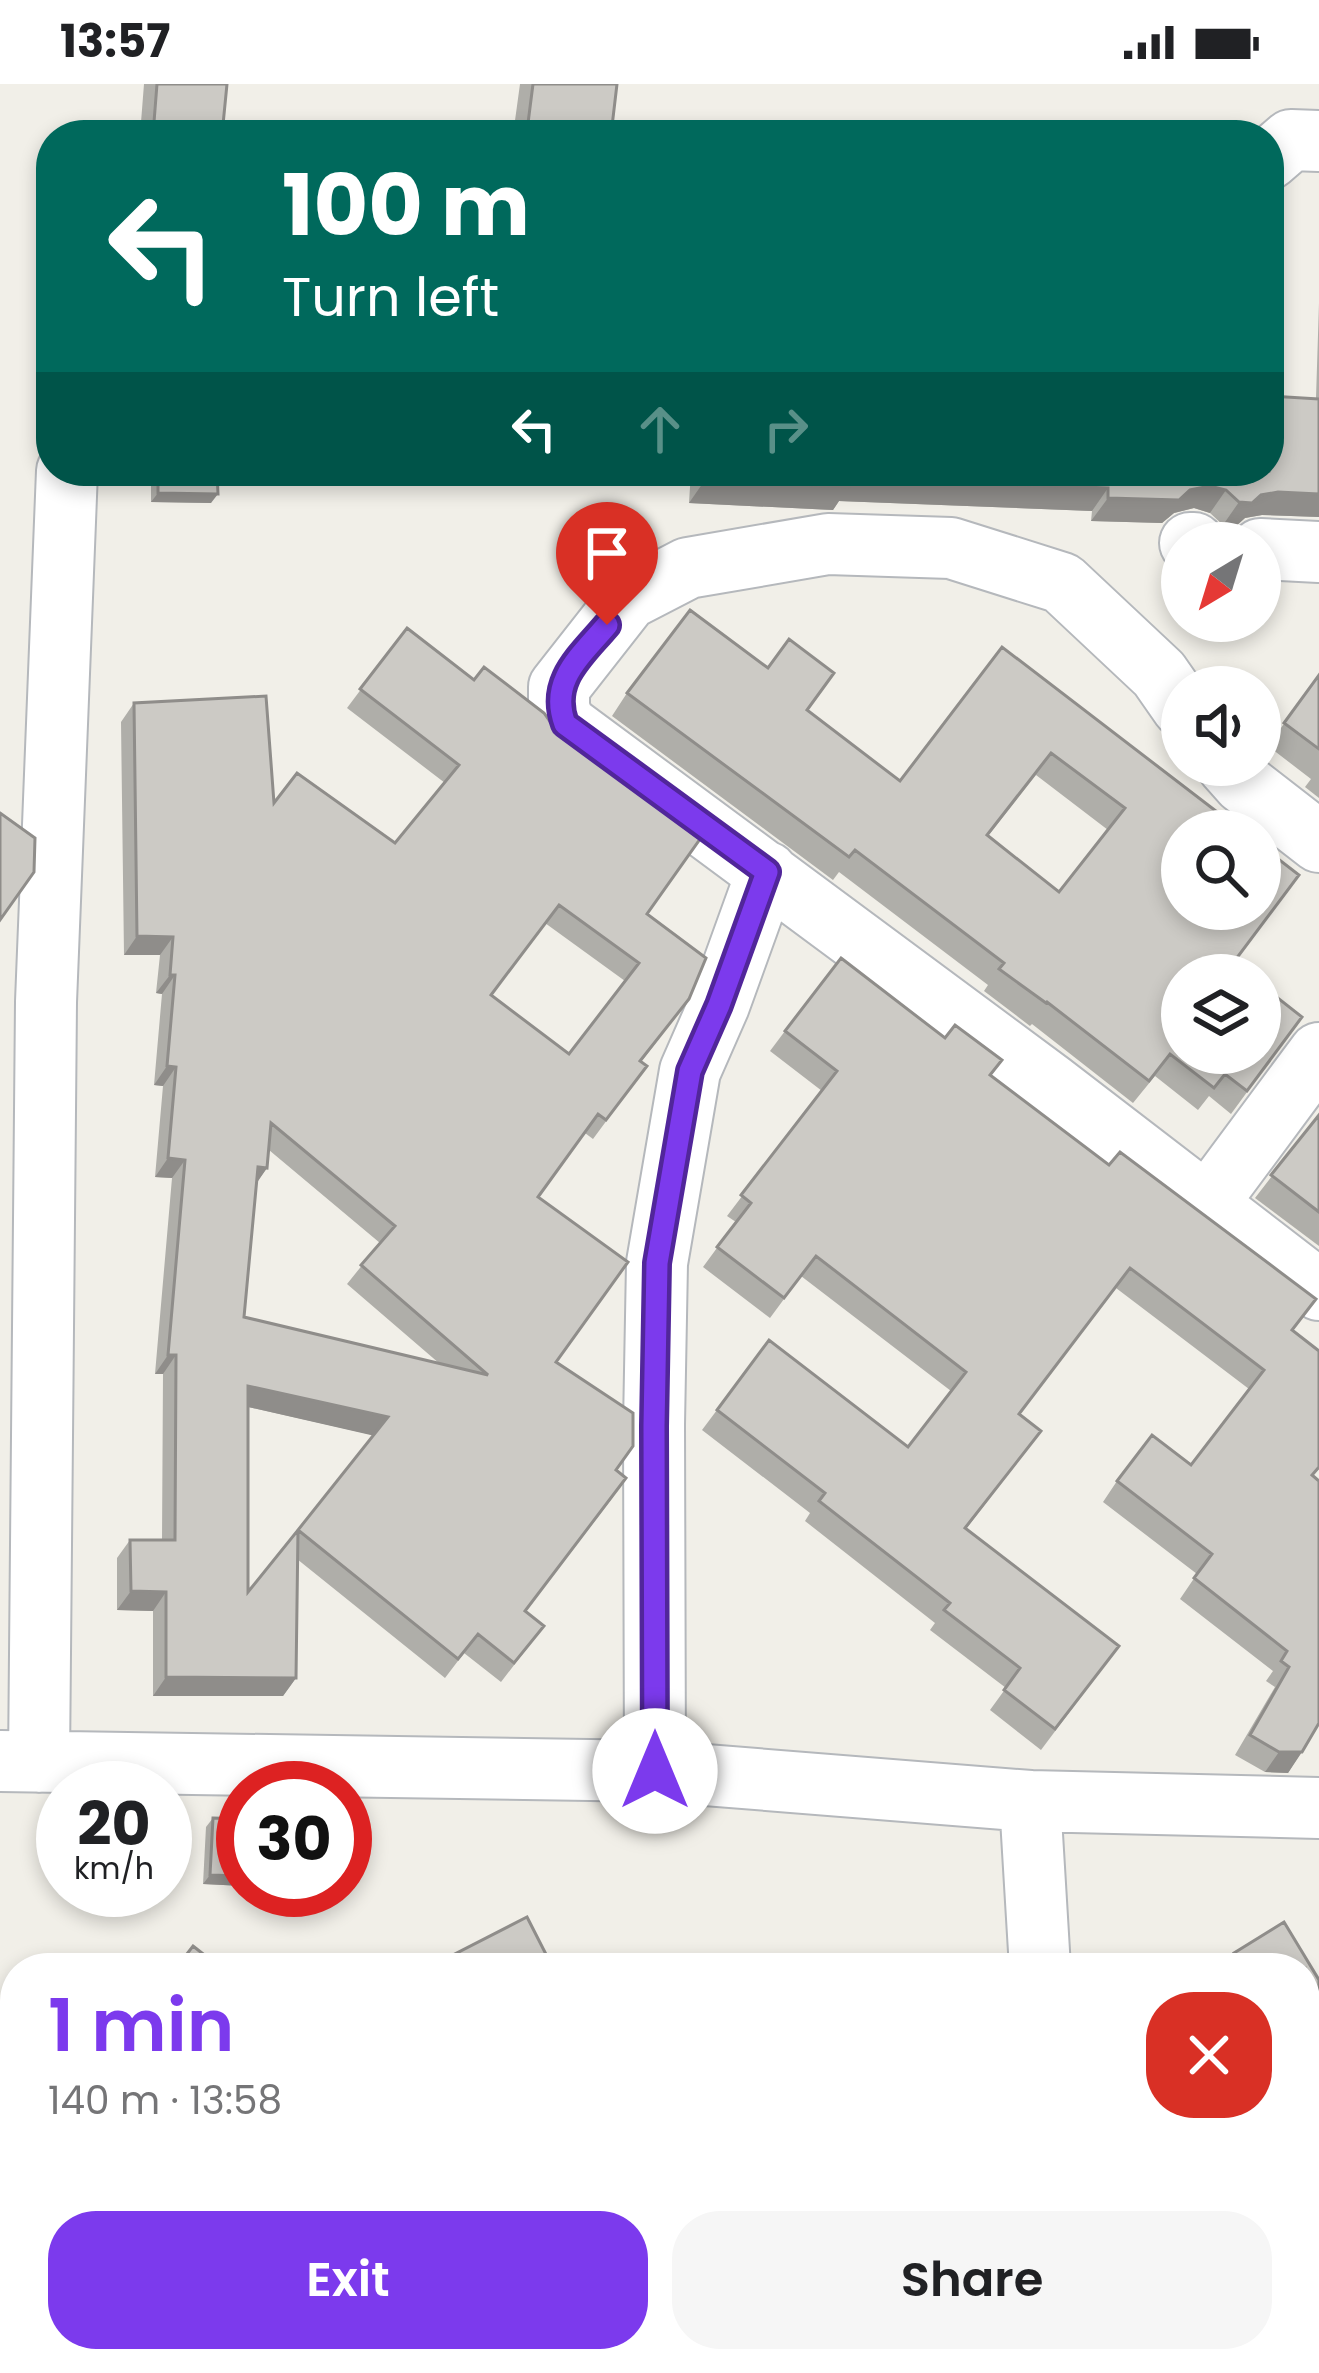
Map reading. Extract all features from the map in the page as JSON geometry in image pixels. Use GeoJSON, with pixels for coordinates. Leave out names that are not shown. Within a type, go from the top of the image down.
{"type":"FeatureCollection","features":[{"type":"Feature","properties":{"kind":"street"},"geometry":{"type":"LineString","coordinates":[[1284,146],[1291,140],[1319,141]]}},
{"type":"Feature","properties":{"kind":"street"},"geometry":{"type":"LineString","coordinates":[[66,486],[23,1001],[20,1762],[655,1771],[1030,1802],[1319,1808]]}},
{"type":"Feature","properties":{"kind":"street"},"geometry":{"type":"LineString","coordinates":[[1161,677],[1062,583],[951,548],[828,544],[688,568],[628,599],[559,687],[559,709],[565,724],[1319,1290]]}},
{"type":"Feature","properties":{"kind":"street"},"geometry":{"type":"LineString","coordinates":[[1281,550],[1319,552]]}},
{"type":"Feature","properties":{"kind":"street"},"geometry":{"type":"LineString","coordinates":[[1247,786],[1319,842]]}},
{"type":"Feature","properties":{"kind":"street"},"geometry":{"type":"LineString","coordinates":[[655,1771],[657,1263],[690,1071],[767,872]]}},
{"type":"Feature","properties":{"kind":"street"},"geometry":{"type":"LineString","coordinates":[[1207,1204],[1319,1053]]}},
{"type":"Feature","properties":{"kind":"street"},"geometry":{"type":"LineString","coordinates":[[1030,1802],[1039,1953]]}},
{"type":"Feature","properties":{"kind":"building"},"geometry":{"type":"Polygon","coordinates":[[[157,84],[227,84],[223,120],[154,120],[157,84]]]}},
{"type":"Feature","properties":{"kind":"building"},"geometry":{"type":"Polygon","coordinates":[[[533,84],[617,84],[613,120],[528,120],[533,84]]]}},
{"type":"Feature","properties":{"kind":"building"},"geometry":{"type":"Polygon","coordinates":[[[1284,397],[1319,399],[1319,494],[1278,492],[1261,495],[1252,503],[1239,502],[1226,490],[1210,486],[1284,486],[1284,397]]]}},
{"type":"Feature","properties":{"kind":"building"},"geometry":{"type":"Polygon","coordinates":[[[158,486],[218,486],[218,494],[158,493],[158,486]]]}},
{"type":"Feature","properties":{"kind":"building"},"geometry":{"type":"Polygon","coordinates":[[[1056,486],[1210,486],[1190,490],[1179,500],[1108,498],[1108,488],[1056,486]]]}},
{"type":"Feature","properties":{"kind":"building"},"geometry":{"type":"Polygon","coordinates":[[[690,610],[768,668],[789,639],[834,673],[807,710],[900,781],[1002,647],[1161,769],[1161,786],[1183,786],[1215,810],[1161,810],[1161,930],[1258,930],[1240,954],[1161,954],[1161,1066],[1149,1081],[999,969],[1004,963],[855,850],[849,857],[627,693],[690,610]],[[1051,753],[987,835],[1059,892],[1125,808],[1051,753]]]}},
{"type":"Feature","properties":{"kind":"building"},"geometry":{"type":"Polygon","coordinates":[[[407,628],[474,680],[484,667],[544,713],[558,733],[700,839],[647,914],[706,958],[689,999],[640,1061],[647,1066],[606,1120],[598,1114],[538,1197],[628,1262],[556,1362],[633,1413],[633,1446],[616,1470],[626,1478],[525,1611],[544,1626],[514,1663],[478,1634],[458,1659],[298,1530],[296,1678],[166,1677],[166,1592],[131,1591],[130,1540],[175,1540],[176,1355],[168,1355],[185,1160],[168,1158],[176,1067],[167,1066],[175,975],[170,975],[173,937],[137,936],[134,703],[266,696],[274,803],[297,773],[395,843],[459,765],[360,689],[407,628]],[[559,905],[491,995],[569,1054],[639,963],[559,905]],[[271,1123],[267,1168],[258,1167],[244,1317],[488,1375],[361,1265],[395,1226],[271,1123]],[[248,1386],[248,1592],[298,1530],[388,1417],[248,1386]]]}},
{"type":"Feature","properties":{"kind":"building"},"geometry":{"type":"Polygon","coordinates":[[[1319,675],[1319,749],[1284,723],[1319,675]]]}},
{"type":"Feature","properties":{"kind":"building"},"geometry":{"type":"Polygon","coordinates":[[[0,813],[35,838],[34,872],[0,920],[0,813]]]}},
{"type":"Feature","properties":{"kind":"building"},"geometry":{"type":"Polygon","coordinates":[[[1281,861],[1299,875],[1281,899],[1281,861]]]}},
{"type":"Feature","properties":{"kind":"building"},"geometry":{"type":"Polygon","coordinates":[[[841,958],[945,1038],[955,1025],[1002,1060],[990,1075],[1109,1165],[1120,1152],[1316,1299],[1292,1330],[1319,1351],[1319,1467],[1312,1475],[1319,1481],[1319,1723],[1302,1752],[1279,1752],[1250,1735],[1289,1667],[1281,1661],[1287,1651],[1194,1578],[1212,1554],[1117,1481],[1152,1435],[1191,1465],[1264,1370],[1130,1268],[1019,1414],[1041,1431],[965,1528],[1119,1646],[1055,1729],[1004,1690],[1020,1668],[944,1610],[950,1603],[819,1501],[825,1493],[717,1410],[769,1340],[908,1447],[966,1372],[816,1256],[784,1298],[717,1247],[751,1203],[741,1195],[837,1071],[785,1031],[841,958]]]}},
{"type":"Feature","properties":{"kind":"building"},"geometry":{"type":"Polygon","coordinates":[[[1281,1000],[1302,1017],[1281,1045],[1281,1000]]]}},
{"type":"Feature","properties":{"kind":"building"},"geometry":{"type":"Polygon","coordinates":[[[1196,1074],[1225,1074],[1214,1088],[1196,1074]]]}},
{"type":"Feature","properties":{"kind":"building"},"geometry":{"type":"Polygon","coordinates":[[[1225,1074],[1260,1074],[1247,1091],[1225,1074]]]}},
{"type":"Feature","properties":{"kind":"building"},"geometry":{"type":"Polygon","coordinates":[[[1319,1115],[1319,1212],[1271,1175],[1319,1115]]]}},
{"type":"Feature","properties":{"kind":"building"},"geometry":{"type":"Polygon","coordinates":[[[213,1818],[216,1818],[216,1875],[210,1875],[213,1818]]]}},
{"type":"Feature","properties":{"kind":"building"},"geometry":{"type":"Polygon","coordinates":[[[527,1917],[545,1953],[457,1953],[527,1917]]]}},
{"type":"Feature","properties":{"kind":"building"},"geometry":{"type":"Polygon","coordinates":[[[1284,1922],[1303,1953],[1234,1953],[1284,1922]]]}},
{"type":"Feature","properties":{"kind":"route"},"geometry":{"type":"LineString","coordinates":[[607,625],[559,687],[565,724],[767,872],[690,1071],[657,1263],[655,1771]]}}]}
